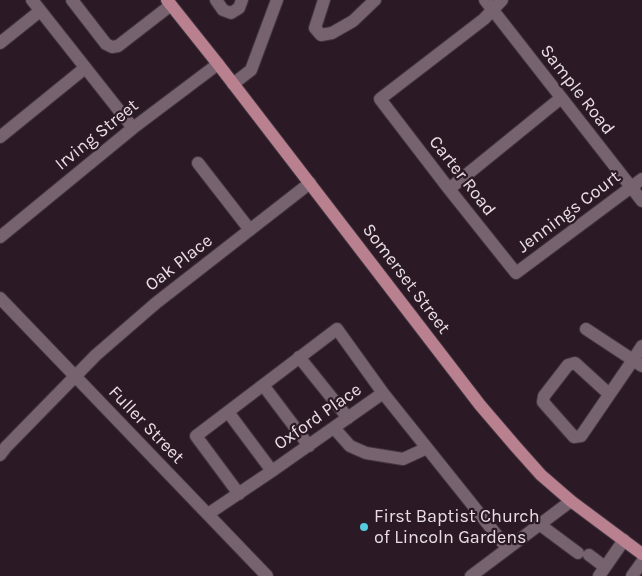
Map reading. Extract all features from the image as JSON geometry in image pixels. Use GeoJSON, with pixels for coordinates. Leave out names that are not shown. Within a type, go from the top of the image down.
{"type":"FeatureCollection","features":[{"type":"Feature","properties":{"kind":"main road","name":"Somerset Street"},"geometry":{"type":"LineString","coordinates":[[169,3],[234,84],[486,412],[541,475],[571,501],[642,554]]}},
{"type":"Feature","properties":{"kind":"street"},"geometry":{"type":"LineString","coordinates":[[32,0],[133,128]]}},
{"type":"Feature","properties":{"kind":"street"},"geometry":{"type":"LineString","coordinates":[[72,0],[106,44],[112,47],[118,46],[169,3]]}},
{"type":"Feature","properties":{"kind":"street"},"geometry":{"type":"LineString","coordinates":[[216,0],[223,10],[231,13],[239,8],[242,0]]}},
{"type":"Feature","properties":{"kind":"street"},"geometry":{"type":"LineString","coordinates":[[234,84],[251,70],[277,0]]}},
{"type":"Feature","properties":{"kind":"street"},"geometry":{"type":"LineString","coordinates":[[324,0],[315,28],[321,35],[332,33],[353,21],[375,0]]}},
{"type":"Feature","properties":{"kind":"street"},"geometry":{"type":"LineString","coordinates":[[489,5],[502,0]]}},
{"type":"Feature","properties":{"kind":"street","name":"Sample Road"},"geometry":{"type":"LineString","coordinates":[[489,5],[642,202]]}},
{"type":"Feature","properties":{"kind":"street","name":"Carter Road"},"geometry":{"type":"LineString","coordinates":[[489,5],[484,19],[380,99],[516,273]]}},
{"type":"Feature","properties":{"kind":"street"},"geometry":{"type":"LineString","coordinates":[[0,43],[40,11]]}},
{"type":"Feature","properties":{"kind":"street","name":"Irving Street"},"geometry":{"type":"LineString","coordinates":[[1,235],[133,128],[218,64]]}},
{"type":"Feature","properties":{"kind":"street"},"geometry":{"type":"LineString","coordinates":[[0,137],[85,68]]}},
{"type":"Feature","properties":{"kind":"street"},"geometry":{"type":"LineString","coordinates":[[449,189],[561,98]]}},
{"type":"Feature","properties":{"kind":"street"},"geometry":{"type":"LineString","coordinates":[[198,162],[250,230]]}},
{"type":"Feature","properties":{"kind":"street","name":"Jennings Court"},"geometry":{"type":"LineString","coordinates":[[516,273],[642,179]]}},
{"type":"Feature","properties":{"kind":"street","name":"Oak Place"},"geometry":{"type":"LineString","coordinates":[[0,455],[96,355],[156,304],[310,183]]}},
{"type":"Feature","properties":{"kind":"street","name":"Fuller Street"},"geometry":{"type":"LineString","coordinates":[[0,298],[267,576]]}},
{"type":"Feature","properties":{"kind":"street"},"geometry":{"type":"LineString","coordinates":[[239,494],[196,436],[337,329],[383,393]]}},
{"type":"Feature","properties":{"kind":"street"},"geometry":{"type":"LineString","coordinates":[[586,329],[638,363]]}},
{"type":"Feature","properties":{"kind":"street"},"geometry":{"type":"LineString","coordinates":[[610,394],[575,363],[568,365],[544,396],[543,402],[574,437],[581,436],[610,394],[638,363],[642,346]]}},
{"type":"Feature","properties":{"kind":"street"},"geometry":{"type":"LineString","coordinates":[[300,357],[348,418]]}},
{"type":"Feature","properties":{"kind":"street"},"geometry":{"type":"LineString","coordinates":[[263,385],[309,446]]}},
{"type":"Feature","properties":{"kind":"street","name":"Oxford Place"},"geometry":{"type":"LineString","coordinates":[[208,514],[309,446],[383,393],[507,548]]}},
{"type":"Feature","properties":{"kind":"street"},"geometry":{"type":"LineString","coordinates":[[228,412],[272,471]]}},
{"type":"Feature","properties":{"kind":"street"},"geometry":{"type":"LineString","coordinates":[[334,428],[350,446],[366,453],[403,459],[427,448]]}},
{"type":"Feature","properties":{"kind":"street"},"geometry":{"type":"LineString","coordinates":[[471,576],[485,572],[507,548],[571,501]]}},
{"type":"Feature","properties":{"kind":"street"},"geometry":{"type":"LineString","coordinates":[[539,524],[584,554],[602,572],[624,540]]}},
{"type":"Feature","properties":{"kind":"street"},"geometry":{"type":"LineString","coordinates":[[632,576],[642,562]]}},
{"type":"Feature","properties":{"kind":"place","name":"First Baptist Church of Lincoln Gardens"},"geometry":{"type":"Point","coordinates":[364,527]}}]}
